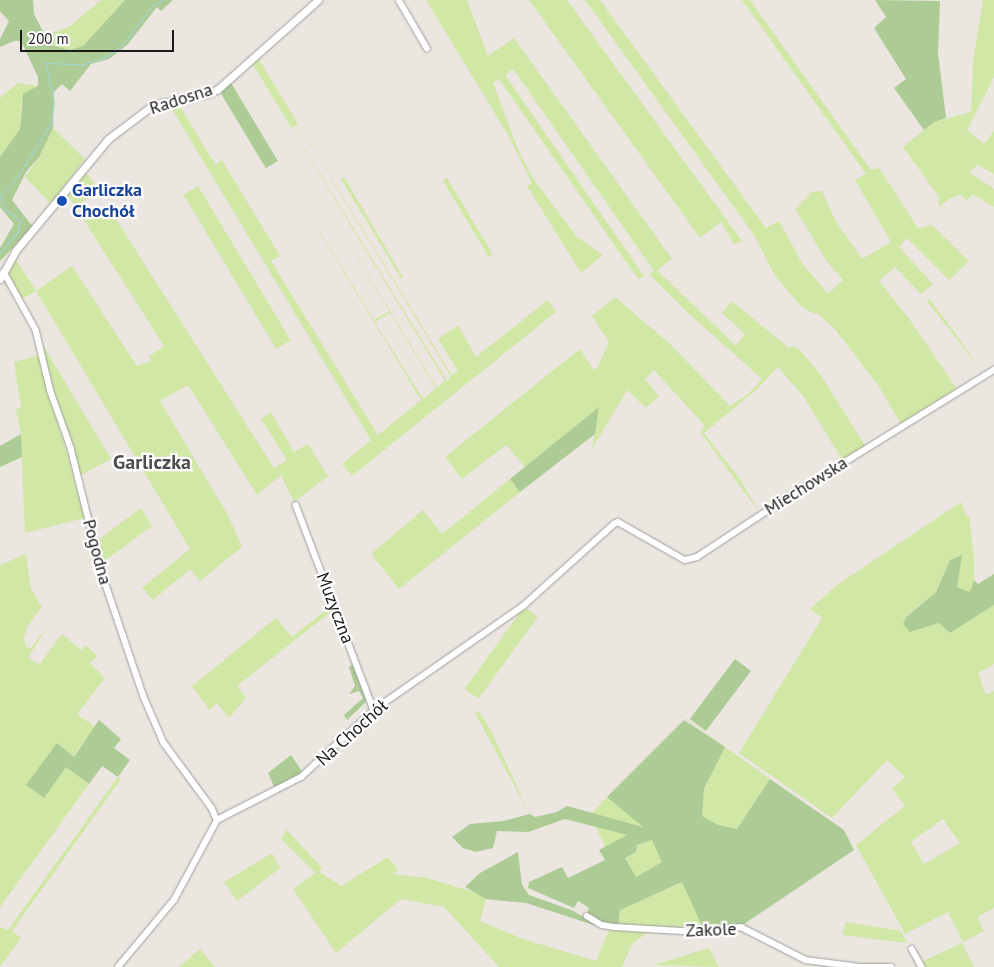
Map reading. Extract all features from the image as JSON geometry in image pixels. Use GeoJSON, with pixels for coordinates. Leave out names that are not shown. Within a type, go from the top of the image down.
{"type":"FeatureCollection","features":[{"type":"Feature","properties":{"kind":"street","name":"Radosna"},"geometry":{"type":"LineString","coordinates":[[2,276],[16,250],[118,130],[153,106],[210,93],[218,88],[318,0]]}},
{"type":"Feature","properties":{"kind":"street"},"geometry":{"type":"LineString","coordinates":[[399,0],[428,48]]}},
{"type":"Feature","properties":{"kind":"street","name":"Pogodna"},"geometry":{"type":"LineString","coordinates":[[2,276],[36,330],[51,392],[70,448],[102,573],[144,697],[164,743],[212,808],[217,820]]}},
{"type":"Feature","properties":{"kind":"street","name":"Miechowska"},"geometry":{"type":"LineString","coordinates":[[618,522],[685,560],[693,559],[994,370]]}},
{"type":"Feature","properties":{"kind":"street","name":"Muzyczna"},"geometry":{"type":"LineString","coordinates":[[296,505],[374,710]]}},
{"type":"Feature","properties":{"kind":"street","name":"Na Chochół"},"geometry":{"type":"LineString","coordinates":[[217,820],[301,777],[374,710],[523,606],[618,522]]}},
{"type":"Feature","properties":{"kind":"street"},"geometry":{"type":"LineString","coordinates":[[118,967],[174,900],[217,820]]}},
{"type":"Feature","properties":{"kind":"street","name":"Zakole"},"geometry":{"type":"LineString","coordinates":[[587,916],[602,925],[615,928],[698,932],[742,927],[806,960],[860,967],[891,967]]}},
{"type":"Feature","properties":{"kind":"street"},"geometry":{"type":"LineString","coordinates":[[912,950],[922,967]]}},
{"type":"Feature","properties":{"kind":"green space"},"geometry":{"type":"Polygon","coordinates":[[[0,0],[33,0],[34,14],[50,45],[70,50],[83,46],[125,0],[173,0],[161,11],[157,7],[128,44],[109,59],[91,64],[70,91],[62,84],[54,92],[53,128],[39,157],[26,172],[12,200],[33,227],[0,261],[0,248],[14,224],[0,207],[0,157],[20,129],[23,94],[38,86],[38,77],[21,41],[14,41],[0,47],[0,39],[9,21],[0,11],[0,0]]]}},
{"type":"Feature","properties":{"kind":"green space"},"geometry":{"type":"Polygon","coordinates":[[[101,0],[125,0],[83,46],[70,50],[50,45],[44,36],[69,27],[101,0]]]}},
{"type":"Feature","properties":{"kind":"green space"},"geometry":{"type":"Polygon","coordinates":[[[426,0],[467,0],[488,56],[514,38],[672,259],[657,270],[736,346],[745,334],[722,313],[732,301],[789,348],[794,346],[800,350],[820,374],[866,447],[843,461],[803,396],[778,367],[757,389],[704,433],[739,478],[760,513],[700,432],[705,426],[654,370],[645,379],[659,396],[646,408],[627,390],[592,449],[599,407],[525,467],[506,445],[462,479],[445,457],[580,349],[594,370],[597,368],[609,342],[592,316],[615,297],[669,343],[730,406],[748,394],[762,379],[688,313],[649,274],[654,271],[513,69],[505,75],[644,276],[638,279],[499,79],[493,83],[519,152],[533,178],[577,237],[603,255],[581,273],[527,186],[532,183],[508,135],[426,0]]]}},
{"type":"Feature","properties":{"kind":"green space"},"geometry":{"type":"Polygon","coordinates":[[[529,0],[567,0],[742,241],[734,244],[721,222],[700,238],[529,0]]]}},
{"type":"Feature","properties":{"kind":"green space"},"geometry":{"type":"Polygon","coordinates":[[[585,0],[600,0],[766,228],[779,221],[802,263],[828,294],[843,280],[828,263],[795,209],[812,192],[822,191],[835,220],[862,259],[891,242],[855,180],[866,174],[742,0],[750,0],[871,170],[879,168],[918,228],[932,225],[969,261],[949,280],[907,238],[899,247],[933,284],[921,294],[895,267],[879,281],[910,320],[957,389],[901,424],[879,387],[835,329],[816,312],[814,314],[801,306],[775,276],[754,235],[585,0]]]}},
{"type":"Feature","properties":{"kind":"green space"},"geometry":{"type":"Polygon","coordinates":[[[875,0],[940,1],[938,53],[946,118],[934,122],[924,130],[894,88],[906,79],[874,28],[886,17],[875,0]]]}},
{"type":"Feature","properties":{"kind":"green space"},"geometry":{"type":"Polygon","coordinates":[[[983,0],[994,0],[994,77],[967,130],[984,144],[994,131],[994,174],[978,165],[969,172],[994,189],[994,207],[972,194],[967,201],[960,195],[952,197],[939,207],[939,197],[903,147],[934,122],[971,112],[973,61],[983,0]]]}},
{"type":"Feature","properties":{"kind":"green space"},"geometry":{"type":"Polygon","coordinates":[[[258,58],[452,375],[458,371],[438,339],[458,325],[476,357],[548,300],[556,312],[352,476],[342,464],[371,440],[170,106],[178,103],[215,164],[222,160],[280,256],[271,261],[378,435],[421,400],[273,155],[374,320],[389,311],[289,146],[437,388],[445,381],[252,63],[258,58]],[[298,124],[292,128],[447,381],[451,376],[298,124]],[[390,313],[375,322],[423,399],[436,388],[390,313]]]}},
{"type":"Feature","properties":{"kind":"green space"},"geometry":{"type":"Polygon","coordinates":[[[18,83],[38,86],[21,103],[20,129],[0,157],[0,98],[18,83]]]}},
{"type":"Feature","properties":{"kind":"green space"},"geometry":{"type":"Polygon","coordinates":[[[231,83],[278,161],[266,168],[219,90],[231,83]]]}},
{"type":"Feature","properties":{"kind":"green space"},"geometry":{"type":"Polygon","coordinates":[[[53,128],[85,159],[51,204],[25,177],[39,157],[53,128]]]}},
{"type":"Feature","properties":{"kind":"green space"},"geometry":{"type":"Polygon","coordinates":[[[86,172],[99,191],[80,204],[89,220],[109,208],[274,468],[287,460],[261,419],[271,412],[294,452],[308,444],[328,476],[294,502],[281,475],[257,495],[188,385],[160,401],[229,517],[242,547],[200,581],[190,569],[153,600],[142,588],[190,549],[36,291],[72,266],[137,366],[151,361],[149,356],[164,346],[68,195],[86,172]]]}},
{"type":"Feature","properties":{"kind":"green space"},"geometry":{"type":"Polygon","coordinates":[[[344,177],[403,277],[401,278],[341,179],[344,177]]]}},
{"type":"Feature","properties":{"kind":"green space"},"geometry":{"type":"Polygon","coordinates":[[[447,178],[493,254],[489,257],[443,181],[447,178]]]}},
{"type":"Feature","properties":{"kind":"green space"},"geometry":{"type":"Polygon","coordinates":[[[198,186],[291,340],[276,349],[183,195],[198,186]]]}},
{"type":"Feature","properties":{"kind":"green space"},"geometry":{"type":"Polygon","coordinates":[[[15,258],[36,291],[22,299],[8,274],[8,268],[15,258]]]}},
{"type":"Feature","properties":{"kind":"green space"},"geometry":{"type":"Polygon","coordinates":[[[929,299],[944,318],[984,374],[927,301],[929,299]]]}},
{"type":"Feature","properties":{"kind":"green space"},"geometry":{"type":"Polygon","coordinates":[[[43,345],[111,459],[81,475],[53,391],[43,345]]]}},
{"type":"Feature","properties":{"kind":"green space"},"geometry":{"type":"Polygon","coordinates":[[[39,355],[85,518],[25,533],[21,434],[16,409],[21,408],[14,362],[39,355]]]}},
{"type":"Feature","properties":{"kind":"green space"},"geometry":{"type":"Polygon","coordinates":[[[599,407],[595,434],[520,492],[510,479],[599,407]]]}},
{"type":"Feature","properties":{"kind":"green space"},"geometry":{"type":"Polygon","coordinates":[[[21,434],[22,457],[0,467],[0,446],[21,434]]]}},
{"type":"Feature","properties":{"kind":"green space"},"geometry":{"type":"Polygon","coordinates":[[[510,479],[520,492],[399,589],[371,554],[423,510],[442,534],[510,479]]]}},
{"type":"Feature","properties":{"kind":"green space"},"geometry":{"type":"Polygon","coordinates":[[[961,502],[966,516],[969,515],[974,558],[974,580],[970,592],[957,587],[961,555],[950,560],[936,592],[906,616],[910,632],[939,623],[950,633],[994,605],[994,664],[978,673],[986,695],[994,691],[994,908],[977,917],[984,931],[963,942],[948,912],[905,934],[856,845],[905,806],[892,789],[905,777],[887,760],[832,818],[739,753],[822,618],[810,609],[837,585],[961,502]],[[943,819],[911,842],[924,864],[960,843],[943,819]]]}},
{"type":"Feature","properties":{"kind":"green space"},"geometry":{"type":"Polygon","coordinates":[[[141,508],[152,526],[102,563],[97,541],[141,508]]]}},
{"type":"Feature","properties":{"kind":"green space"},"geometry":{"type":"Polygon","coordinates":[[[26,554],[31,589],[42,607],[28,625],[24,638],[26,647],[31,648],[51,622],[28,657],[39,665],[62,634],[81,650],[85,645],[98,656],[90,663],[105,678],[77,714],[95,727],[73,757],[58,743],[66,767],[89,784],[0,907],[0,565],[26,554]]]}},
{"type":"Feature","properties":{"kind":"green space"},"geometry":{"type":"Polygon","coordinates":[[[962,555],[957,587],[970,592],[974,580],[978,584],[994,574],[994,605],[950,633],[939,623],[910,632],[903,624],[906,617],[936,592],[950,560],[962,555]]]}},
{"type":"Feature","properties":{"kind":"green space"},"geometry":{"type":"Polygon","coordinates":[[[331,606],[333,610],[237,686],[246,698],[229,718],[217,703],[209,710],[192,686],[276,618],[292,637],[331,606]]]}},
{"type":"Feature","properties":{"kind":"green space"},"geometry":{"type":"Polygon","coordinates":[[[524,607],[538,617],[478,699],[465,689],[524,607]]]}},
{"type":"Feature","properties":{"kind":"green space"},"geometry":{"type":"Polygon","coordinates":[[[589,649],[770,779],[737,829],[718,825],[701,816],[704,790],[724,747],[589,649]]]}},
{"type":"Feature","properties":{"kind":"green space"},"geometry":{"type":"Polygon","coordinates":[[[735,659],[751,671],[706,731],[690,719],[735,659]]]}},
{"type":"Feature","properties":{"kind":"green space"},"geometry":{"type":"Polygon","coordinates":[[[354,663],[368,700],[347,720],[344,715],[363,698],[359,691],[349,694],[355,686],[349,667],[354,663]]]}},
{"type":"Feature","properties":{"kind":"green space"},"geometry":{"type":"Polygon","coordinates":[[[479,711],[492,733],[530,814],[475,713],[479,711]]]}},
{"type":"Feature","properties":{"kind":"green space"},"geometry":{"type":"Polygon","coordinates":[[[99,720],[121,739],[114,748],[130,760],[118,777],[102,766],[89,784],[66,767],[44,798],[26,785],[57,743],[74,757],[99,720]]]}},
{"type":"Feature","properties":{"kind":"green space"},"geometry":{"type":"Polygon","coordinates":[[[684,720],[725,747],[704,789],[702,816],[718,825],[737,829],[770,779],[844,830],[854,850],[744,924],[703,928],[682,882],[620,910],[618,926],[604,924],[587,914],[589,908],[578,901],[574,908],[528,888],[529,882],[562,867],[568,878],[605,860],[599,850],[627,835],[565,819],[528,832],[497,831],[493,848],[476,852],[463,848],[452,837],[470,824],[503,821],[530,814],[535,817],[557,812],[567,806],[643,827],[607,797],[684,720]],[[652,840],[637,845],[636,852],[625,858],[636,877],[662,862],[652,840]]]}},
{"type":"Feature","properties":{"kind":"green space"},"geometry":{"type":"Polygon","coordinates":[[[291,755],[303,773],[275,789],[268,773],[291,755]]]}},
{"type":"Feature","properties":{"kind":"green space"},"geometry":{"type":"Polygon","coordinates":[[[118,777],[121,779],[12,931],[21,938],[0,967],[0,927],[8,930],[118,777]]]}},
{"type":"Feature","properties":{"kind":"green space"},"geometry":{"type":"Polygon","coordinates":[[[607,797],[645,827],[591,814],[607,797]]]}},
{"type":"Feature","properties":{"kind":"green space"},"geometry":{"type":"Polygon","coordinates":[[[596,827],[628,835],[605,847],[596,827]]]}},
{"type":"Feature","properties":{"kind":"green space"},"geometry":{"type":"Polygon","coordinates":[[[287,830],[322,868],[320,872],[341,886],[388,857],[398,870],[393,874],[427,878],[477,893],[486,899],[480,921],[523,939],[596,961],[609,930],[648,932],[632,944],[622,967],[499,967],[444,907],[401,899],[336,953],[293,889],[316,873],[283,841],[281,838],[287,830]]]}},
{"type":"Feature","properties":{"kind":"green space"},"geometry":{"type":"Polygon","coordinates":[[[652,840],[663,862],[636,878],[625,858],[636,852],[637,845],[652,840]]]}},
{"type":"Feature","properties":{"kind":"green space"},"geometry":{"type":"Polygon","coordinates":[[[518,852],[522,885],[529,895],[571,910],[609,930],[526,903],[486,899],[465,887],[480,873],[518,852]]]}},
{"type":"Feature","properties":{"kind":"green space"},"geometry":{"type":"Polygon","coordinates":[[[272,853],[280,868],[237,901],[224,882],[272,853]]]}},
{"type":"Feature","properties":{"kind":"green space"},"geometry":{"type":"Polygon","coordinates":[[[683,882],[703,928],[618,926],[620,910],[683,882]]]}},
{"type":"Feature","properties":{"kind":"green space"},"geometry":{"type":"Polygon","coordinates":[[[846,922],[901,931],[907,943],[842,935],[846,922]]]}},
{"type":"Feature","properties":{"kind":"green space"},"geometry":{"type":"Polygon","coordinates":[[[962,943],[974,967],[924,967],[921,962],[962,943]]]}},
{"type":"Feature","properties":{"kind":"green space"},"geometry":{"type":"Polygon","coordinates":[[[709,948],[719,967],[653,965],[709,948]]]}},
{"type":"Feature","properties":{"kind":"green space"},"geometry":{"type":"Polygon","coordinates":[[[200,949],[215,967],[179,967],[200,949]]]}},
{"type":"Feature","properties":{"kind":"waterway","name":"Garliczka"},"geometry":{"type":"LineString","coordinates":[[0,253],[17,232],[20,221],[4,208],[0,196],[16,179],[51,123],[54,101],[45,63],[83,64],[106,57],[124,43],[152,6],[162,0]]}},
{"type":"Feature","properties":{"kind":"place","name":"Garliczka Chochół"},"geometry":{"type":"Point","coordinates":[62,201]}},
{"type":"Feature","properties":{"kind":"district","name":"Garliczka"},"geometry":{"type":"Point","coordinates":[152,462]}}]}
